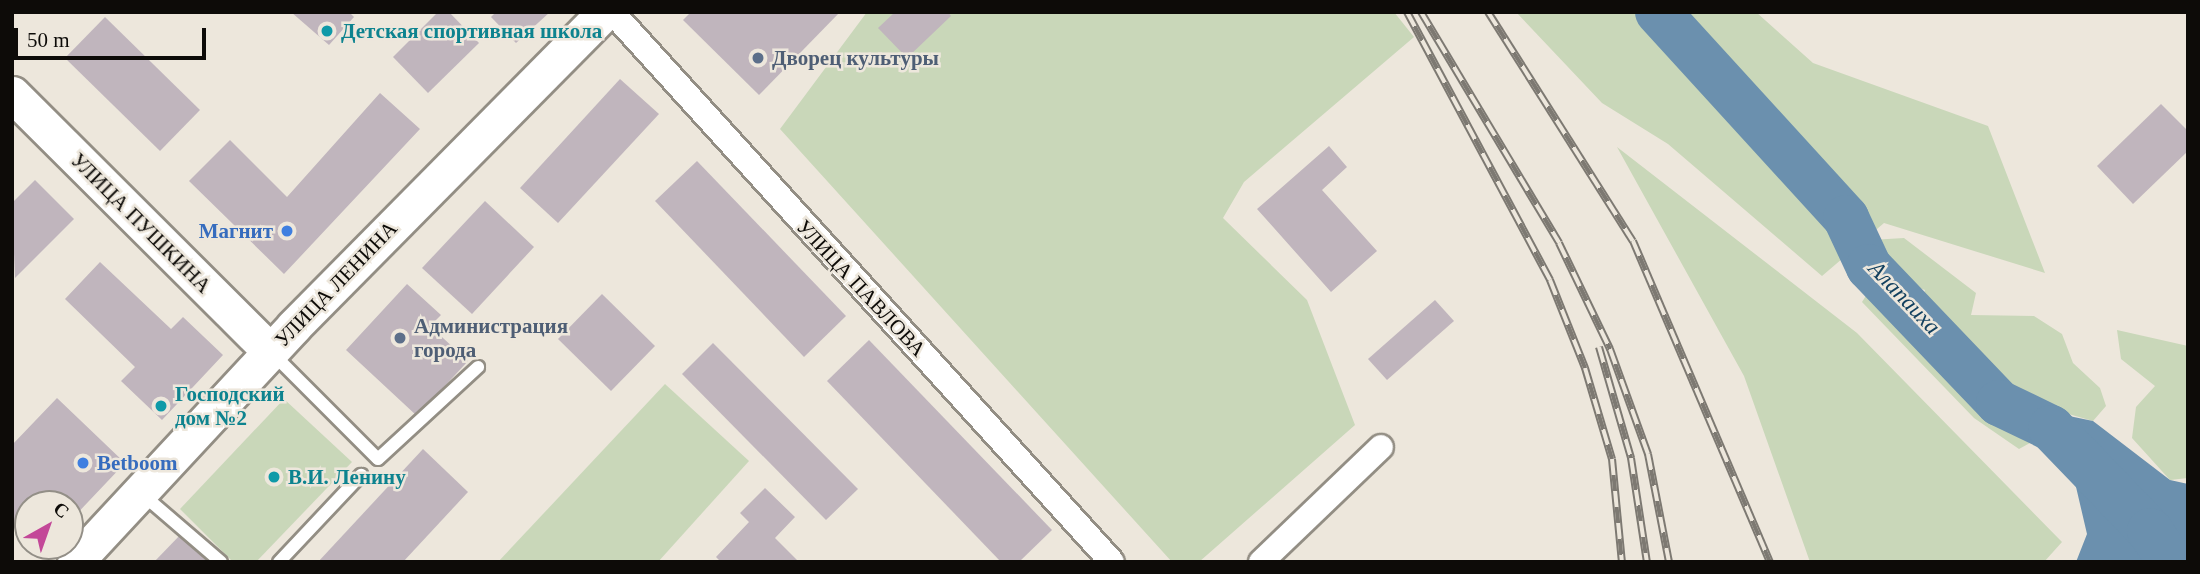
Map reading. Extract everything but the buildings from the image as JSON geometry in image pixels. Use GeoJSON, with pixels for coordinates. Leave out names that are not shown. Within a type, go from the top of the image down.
{"type":"FeatureCollection","features":[{"type":"Feature","properties":{"kind":"main road","name":"УЛИЦА ЛЕНИНА"},"geometry":{"type":"LineString","coordinates":[[75,562],[142,494],[270,351],[605,12]]}},
{"type":"Feature","properties":{"kind":"main road","name":"УЛИЦА ПУШКИНА"},"geometry":{"type":"LineString","coordinates":[[12,94],[270,351]]}},
{"type":"Feature","properties":{"kind":"street","name":"УЛИЦА ПАВЛОВА"},"geometry":{"type":"LineString","coordinates":[[612,12],[1112,562]]}},
{"type":"Feature","properties":{"kind":"street"},"geometry":{"type":"LineString","coordinates":[[1261,562],[1381,447]]}},
{"type":"Feature","properties":{"kind":"lane"},"geometry":{"type":"LineString","coordinates":[[270,351],[378,459],[478,367]]}},
{"type":"Feature","properties":{"kind":"lane"},"geometry":{"type":"LineString","coordinates":[[279,562],[361,475]]}},
{"type":"Feature","properties":{"kind":"lane"},"geometry":{"type":"LineString","coordinates":[[142,494],[221,562]]}},
{"type":"Feature","properties":{"kind":"green space"},"geometry":{"type":"Polygon","coordinates":[[[867,12],[1394,12],[1414,37],[1244,182],[1223,218],[1307,300],[1355,425],[1199,562],[1172,562],[780,129],[867,12]]]}},
{"type":"Feature","properties":{"kind":"green space"},"geometry":{"type":"Polygon","coordinates":[[[1516,12],[1756,12],[1813,63],[1988,126],[2045,273],[1884,223],[1822,276],[1668,144],[1602,103],[1516,12]]]}},
{"type":"Feature","properties":{"kind":"green space"},"geometry":{"type":"Polygon","coordinates":[[[1617,147],[1857,333],[2062,542],[2044,562],[1810,562],[1744,376],[1617,147]]]}},
{"type":"Feature","properties":{"kind":"green space"},"geometry":{"type":"Polygon","coordinates":[[[1904,238],[1976,293],[1971,315],[2034,316],[2062,334],[2073,363],[2100,388],[2106,406],[2093,421],[2002,395],[1995,377],[1920,304],[1925,290],[1892,279],[1868,257],[1871,240],[1904,238]]]}},
{"type":"Feature","properties":{"kind":"green space"},"geometry":{"type":"Polygon","coordinates":[[[1869,291],[1985,408],[2037,439],[2019,449],[1974,418],[1862,302],[1869,291]]]}},
{"type":"Feature","properties":{"kind":"green space"},"geometry":{"type":"Polygon","coordinates":[[[2117,330],[2188,346],[2188,478],[2170,480],[2132,438],[2136,407],[2155,386],[2121,359],[2117,330]]]}},
{"type":"Feature","properties":{"kind":"green space"},"geometry":{"type":"Polygon","coordinates":[[[665,384],[749,461],[658,562],[498,562],[665,384]]]}},
{"type":"Feature","properties":{"kind":"green space"},"geometry":{"type":"Polygon","coordinates":[[[284,399],[352,462],[256,562],[233,562],[180,509],[284,399]]]}},
{"type":"Feature","properties":{"kind":"water"},"geometry":{"type":"Polygon","coordinates":[[[2069,416],[2093,421],[2170,480],[2188,484],[2188,562],[2076,562],[2087,534],[2073,474],[2040,446],[2069,416]]]}},
{"type":"Feature","properties":{"kind":"waterway","name":"Алапаиха"},"geometry":{"type":"LineString","coordinates":[[1658,12],[1846,218],[1869,267],[1999,403],[2051,428],[2150,531],[2171,562]]}},
{"type":"Feature","properties":{"kind":"railway"},"geometry":{"type":"LineString","coordinates":[[1407,12],[1550,280],[1585,368],[1612,459],[1622,562]]}},
{"type":"Feature","properties":{"kind":"railway"},"geometry":{"type":"LineString","coordinates":[[1421,12],[1559,243],[1610,349],[1648,454],[1669,562]]}},
{"type":"Feature","properties":{"kind":"railway"},"geometry":{"type":"LineString","coordinates":[[1488,12],[1633,241],[1770,562]]}},
{"type":"Feature","properties":{"kind":"railway"},"geometry":{"type":"LineString","coordinates":[[1599,347],[1631,458],[1647,562]]}},
{"type":"Feature","properties":{"kind":"place","name":"Детская спортивная школа"},"geometry":{"type":"Point","coordinates":[327,31]}},
{"type":"Feature","properties":{"kind":"place","name":"Дворец культуры"},"geometry":{"type":"Point","coordinates":[758,58]}},
{"type":"Feature","properties":{"kind":"place","name":"Магнит"},"geometry":{"type":"Point","coordinates":[287,231]}},
{"type":"Feature","properties":{"kind":"place","name":"Администрация города"},"geometry":{"type":"Point","coordinates":[400,338]}},
{"type":"Feature","properties":{"kind":"place","name":"Господский дом №2"},"geometry":{"type":"Point","coordinates":[161,406]}},
{"type":"Feature","properties":{"kind":"place","name":"Betboom"},"geometry":{"type":"Point","coordinates":[83,463]}},
{"type":"Feature","properties":{"kind":"place","name":"В.И. Ленину"},"geometry":{"type":"Point","coordinates":[274,477]}}]}
